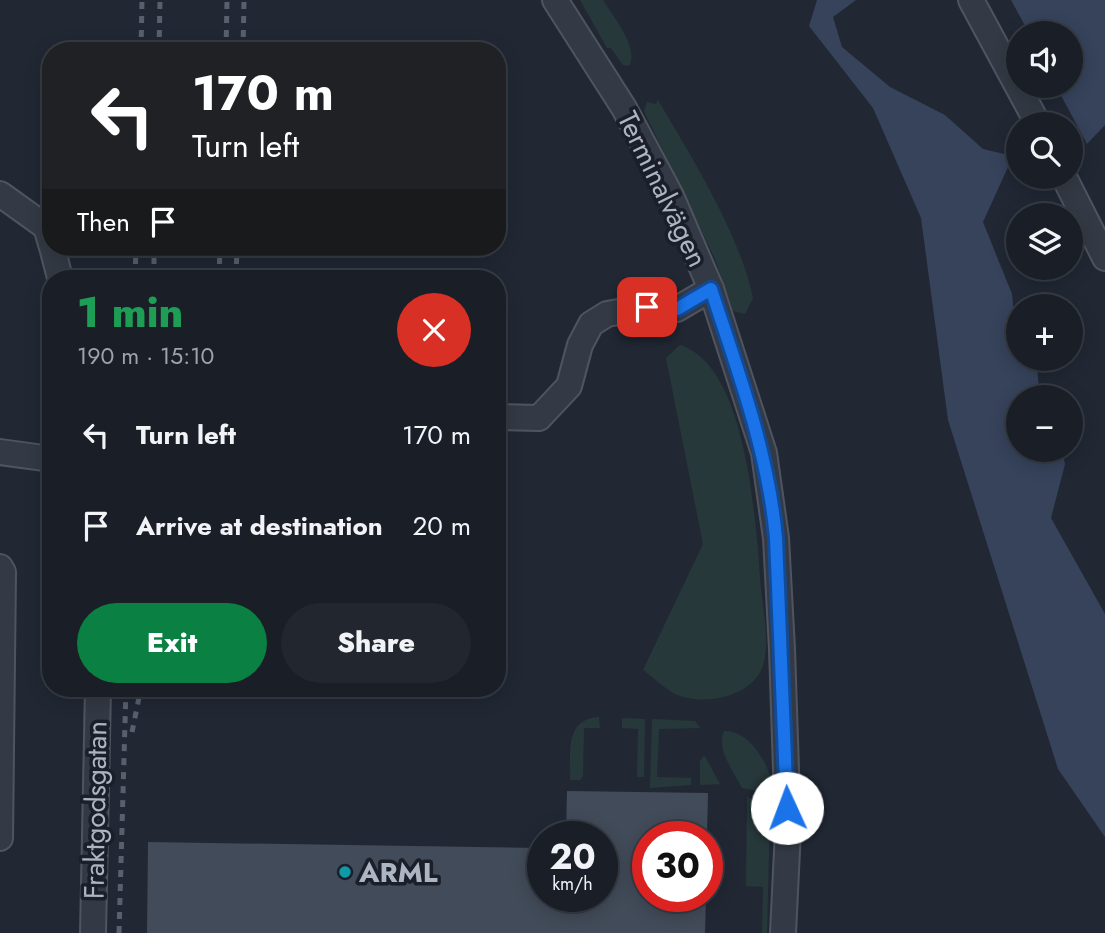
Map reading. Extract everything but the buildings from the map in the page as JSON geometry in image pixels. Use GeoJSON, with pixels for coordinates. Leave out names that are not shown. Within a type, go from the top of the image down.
{"type":"FeatureCollection","features":[{"type":"Feature","properties":{"kind":"street","name":"Terminalvägen"},"geometry":{"type":"LineString","coordinates":[[555,0],[624,108],[671,196],[711,289],[754,416],[772,499],[779,569],[788,830],[783,933]]}},
{"type":"Feature","properties":{"kind":"street"},"geometry":{"type":"LineString","coordinates":[[971,0],[1032,112]]}},
{"type":"Feature","properties":{"kind":"street"},"geometry":{"type":"LineString","coordinates":[[1070,189],[1105,258]]}},
{"type":"Feature","properties":{"kind":"street"},"geometry":{"type":"LineString","coordinates":[[0,194],[42,224]]}},
{"type":"Feature","properties":{"kind":"street"},"geometry":{"type":"LineString","coordinates":[[506,417],[539,418],[569,386],[580,345],[591,324],[607,314],[647,307],[677,309],[711,289]]}},
{"type":"Feature","properties":{"kind":"street"},"geometry":{"type":"LineString","coordinates":[[0,452],[42,458]]}},
{"type":"Feature","properties":{"kind":"street"},"geometry":{"type":"LineString","coordinates":[[0,567],[3,572],[0,838]]}},
{"type":"Feature","properties":{"kind":"street","name":"Fraktgodsgatan"},"geometry":{"type":"LineString","coordinates":[[93,933],[98,697]]}},
{"type":"Feature","properties":{"kind":"shaded area"},"geometry":{"type":"Polygon","coordinates":[[[580,0],[603,0],[628,42],[631,51],[629,66],[623,65],[611,48],[607,48],[580,0]]]}},
{"type":"Feature","properties":{"kind":"shaded area"},"geometry":{"type":"Polygon","coordinates":[[[658,100],[713,196],[737,248],[753,298],[745,314],[733,311],[715,259],[644,111],[647,102],[656,104],[658,100]]]}},
{"type":"Feature","properties":{"kind":"shaded area"},"geometry":{"type":"Polygon","coordinates":[[[680,345],[703,359],[721,384],[735,416],[751,491],[766,628],[765,659],[756,678],[736,693],[710,699],[684,697],[673,693],[643,670],[703,544],[666,358],[680,345]]]}},
{"type":"Feature","properties":{"kind":"shaded area"},"geometry":{"type":"Polygon","coordinates":[[[599,717],[600,728],[584,728],[583,776],[580,780],[570,780],[570,749],[575,731],[588,719],[599,717]]]}},
{"type":"Feature","properties":{"kind":"shaded area"},"geometry":{"type":"Polygon","coordinates":[[[622,718],[645,719],[644,777],[637,777],[638,729],[622,728],[622,718]]]}},
{"type":"Feature","properties":{"kind":"shaded area"},"geometry":{"type":"Polygon","coordinates":[[[652,719],[695,721],[700,728],[659,729],[657,777],[691,778],[691,785],[650,788],[652,719]]]}},
{"type":"Feature","properties":{"kind":"shaded area"},"geometry":{"type":"Polygon","coordinates":[[[724,731],[740,735],[759,753],[770,776],[770,805],[757,796],[758,791],[742,788],[724,753],[724,731]]]}},
{"type":"Feature","properties":{"kind":"shaded area"},"geometry":{"type":"Polygon","coordinates":[[[704,756],[720,784],[700,785],[700,761],[704,756]]]}},
{"type":"Feature","properties":{"kind":"shaded area"},"geometry":{"type":"Polygon","coordinates":[[[747,796],[770,814],[767,933],[762,933],[763,887],[746,886],[747,796]]]}},
{"type":"Feature","properties":{"kind":"water"},"geometry":{"type":"Polygon","coordinates":[[[817,0],[856,0],[833,17],[842,47],[890,87],[945,115],[983,149],[1006,154],[1006,171],[983,222],[1012,294],[1006,294],[1006,371],[1037,371],[1039,385],[1006,385],[1006,462],[1065,462],[1051,518],[1105,614],[1105,837],[1058,769],[948,420],[921,218],[873,108],[809,26],[817,0]]]}},
{"type":"Feature","properties":{"kind":"water"},"geometry":{"type":"Polygon","coordinates":[[[1011,0],[1105,0],[1105,125],[1087,144],[1083,137],[1083,112],[1070,112],[1062,98],[1083,98],[1083,21],[1022,21],[1011,0]]]}},
{"type":"Feature","properties":{"kind":"railway"},"geometry":{"type":"LineString","coordinates":[[141,42],[142,0]]}},
{"type":"Feature","properties":{"kind":"railway"},"geometry":{"type":"LineString","coordinates":[[159,42],[160,0]]}},
{"type":"Feature","properties":{"kind":"railway"},"geometry":{"type":"LineString","coordinates":[[226,42],[227,0]]}},
{"type":"Feature","properties":{"kind":"railway"},"geometry":{"type":"LineString","coordinates":[[243,42],[244,0]]}},
{"type":"Feature","properties":{"kind":"railway"},"geometry":{"type":"LineString","coordinates":[[135,270],[136,256]]}},
{"type":"Feature","properties":{"kind":"railway"},"geometry":{"type":"LineString","coordinates":[[154,256],[154,270]]}},
{"type":"Feature","properties":{"kind":"railway"},"geometry":{"type":"LineString","coordinates":[[219,270],[220,256]]}},
{"type":"Feature","properties":{"kind":"railway"},"geometry":{"type":"LineString","coordinates":[[236,270],[237,256]]}},
{"type":"Feature","properties":{"kind":"railway"},"geometry":{"type":"LineString","coordinates":[[119,933],[126,697]]}},
{"type":"Feature","properties":{"kind":"railway"},"geometry":{"type":"LineString","coordinates":[[132,732],[139,697]]}},
{"type":"Feature","properties":{"kind":"place","name":"ARML"},"geometry":{"type":"Point","coordinates":[345,872]}},
{"type":"Feature","properties":{"kind":"route"},"geometry":{"type":"LineString","coordinates":[[647,307],[677,309],[711,289],[754,416],[764,453],[776,538],[787,808]]}}]}
